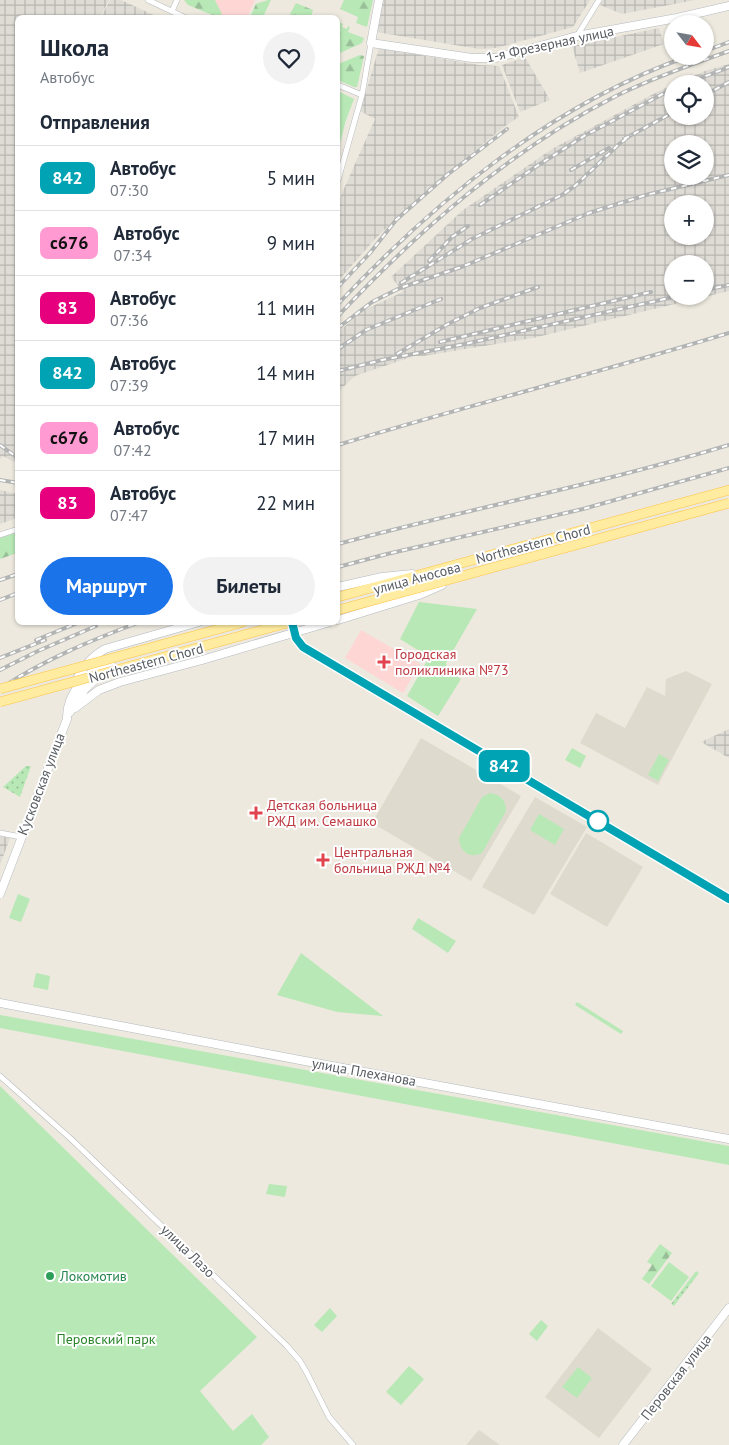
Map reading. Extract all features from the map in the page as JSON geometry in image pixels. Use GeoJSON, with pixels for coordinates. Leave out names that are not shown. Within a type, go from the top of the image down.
{"type":"FeatureCollection","features":[{"type":"Feature","properties":{"kind":"main road","name":"Northeastern Chord"},"geometry":{"type":"LineString","coordinates":[[340,597],[729,492]]}},
{"type":"Feature","properties":{"kind":"main road","name":"Northeastern Chord"},"geometry":{"type":"LineString","coordinates":[[340,609],[729,504]]}},
{"type":"Feature","properties":{"kind":"main road","name":"Northeastern Chord"},"geometry":{"type":"LineString","coordinates":[[0,689],[233,625]]}},
{"type":"Feature","properties":{"kind":"main road","name":"Northeastern Chord"},"geometry":{"type":"LineString","coordinates":[[0,702],[281,625]]}},
{"type":"Feature","properties":{"kind":"street"},"geometry":{"type":"LineString","coordinates":[[148,0],[180,15]]}},
{"type":"Feature","properties":{"kind":"street"},"geometry":{"type":"LineString","coordinates":[[172,11],[177,0]]}},
{"type":"Feature","properties":{"kind":"street"},"geometry":{"type":"LineString","coordinates":[[340,172],[362,95],[379,0]]}},
{"type":"Feature","properties":{"kind":"street"},"geometry":{"type":"LineString","coordinates":[[577,36],[598,0]]}},
{"type":"Feature","properties":{"kind":"street","name":"1-я Фрезерная улица"},"geometry":{"type":"LineString","coordinates":[[371,42],[484,59],[510,55],[577,36],[729,6]]}},
{"type":"Feature","properties":{"kind":"street"},"geometry":{"type":"LineString","coordinates":[[340,86],[362,95]]}},
{"type":"Feature","properties":{"kind":"street","name":"улица Аносова"},"geometry":{"type":"LineString","coordinates":[[340,597],[729,492]]}},
{"type":"Feature","properties":{"kind":"street","name":"улица Аносова"},"geometry":{"type":"LineString","coordinates":[[340,609],[729,504]]}},
{"type":"Feature","properties":{"kind":"street"},"geometry":{"type":"LineString","coordinates":[[0,535],[15,530]]}},
{"type":"Feature","properties":{"kind":"street"},"geometry":{"type":"LineString","coordinates":[[340,587],[382,577],[426,573]]}},
{"type":"Feature","properties":{"kind":"street"},"geometry":{"type":"LineString","coordinates":[[340,619],[419,595],[462,576]]}},
{"type":"Feature","properties":{"kind":"street"},"geometry":{"type":"LineString","coordinates":[[73,694],[76,681],[93,656],[99,652],[116,645],[191,625]]}},
{"type":"Feature","properties":{"kind":"street","name":"Кусковская улица"},"geometry":{"type":"LineString","coordinates":[[0,894],[67,718],[73,694],[86,678],[105,664],[242,625]]}},
{"type":"Feature","properties":{"kind":"street"},"geometry":{"type":"LineString","coordinates":[[67,718],[85,689],[101,674],[276,625]]}},
{"type":"Feature","properties":{"kind":"street"},"geometry":{"type":"LineString","coordinates":[[293,625],[296,638],[303,647],[729,899]]}},
{"type":"Feature","properties":{"kind":"street"},"geometry":{"type":"LineString","coordinates":[[71,711],[99,690],[120,682],[320,625]]}},
{"type":"Feature","properties":{"kind":"street"},"geometry":{"type":"LineString","coordinates":[[0,833],[21,837]]}},
{"type":"Feature","properties":{"kind":"street","name":"улица Плеханова"},"geometry":{"type":"LineString","coordinates":[[0,1003],[729,1139]]}},
{"type":"Feature","properties":{"kind":"street","name":"улица Лазо"},"geometry":{"type":"LineString","coordinates":[[0,1076],[70,1138],[286,1345],[303,1367],[329,1417],[353,1445]]}},
{"type":"Feature","properties":{"kind":"street","name":"Перовская улица"},"geometry":{"type":"LineString","coordinates":[[623,1445],[729,1308]]}},
{"type":"Feature","properties":{"kind":"shaded area"},"geometry":{"type":"Polygon","coordinates":[[[0,0],[109,0],[101,15],[15,15],[15,460],[14,462],[3,456],[0,459],[0,0]]]}},
{"type":"Feature","properties":{"kind":"shaded area"},"geometry":{"type":"Polygon","coordinates":[[[110,0],[121,0],[154,15],[102,15],[110,0]]]}},
{"type":"Feature","properties":{"kind":"shaded area"},"geometry":{"type":"Polygon","coordinates":[[[255,0],[248,15],[216,15],[184,1],[255,0]]]}},
{"type":"Feature","properties":{"kind":"shaded area"},"geometry":{"type":"Polygon","coordinates":[[[383,0],[590,0],[573,27],[496,48],[479,49],[376,32],[383,0]]]}},
{"type":"Feature","properties":{"kind":"shaded area"},"geometry":{"type":"Polygon","coordinates":[[[603,0],[695,0],[622,14],[600,5],[603,0]]]}},
{"type":"Feature","properties":{"kind":"shaded area"},"geometry":{"type":"Polygon","coordinates":[[[659,28],[664,44],[580,73],[572,46],[659,28]]]}},
{"type":"Feature","properties":{"kind":"shaded area"},"geometry":{"type":"Polygon","coordinates":[[[379,48],[479,65],[499,66],[519,117],[505,126],[417,199],[376,238],[340,279],[340,198],[375,119],[360,111],[379,48]]]}},
{"type":"Feature","properties":{"kind":"shaded area"},"geometry":{"type":"Polygon","coordinates":[[[525,57],[550,100],[520,112],[502,65],[525,57]]]}},
{"type":"Feature","properties":{"kind":"shaded area"},"geometry":{"type":"Polygon","coordinates":[[[729,64],[729,291],[714,295],[714,255],[664,255],[664,305],[671,305],[533,338],[414,356],[355,376],[340,390],[340,330],[364,310],[403,292],[391,277],[463,210],[552,149],[664,89],[664,125],[714,125],[714,75],[696,75],[729,64]]]}},
{"type":"Feature","properties":{"kind":"shaded area"},"geometry":{"type":"Polygon","coordinates":[[[0,490],[15,493],[15,519],[0,524],[0,490]]]}},
{"type":"Feature","properties":{"kind":"shaded area","name":"Городская поликлиника №73"},"geometry":{"type":"Polygon","coordinates":[[[361,630],[420,664],[403,693],[345,658],[361,630]]]}},
{"type":"Feature","properties":{"kind":"shaded area"},"geometry":{"type":"Polygon","coordinates":[[[686,671],[712,684],[658,785],[580,743],[596,713],[625,728],[647,687],[665,696],[666,679],[686,671]]]}},
{"type":"Feature","properties":{"kind":"shaded area"},"geometry":{"type":"Polygon","coordinates":[[[729,729],[729,758],[701,742],[729,729]]]}},
{"type":"Feature","properties":{"kind":"shaded area"},"geometry":{"type":"Polygon","coordinates":[[[421,738],[521,796],[471,881],[372,823],[421,738]]]}},
{"type":"Feature","properties":{"kind":"shaded area"},"geometry":{"type":"Polygon","coordinates":[[[535,797],[587,827],[534,915],[482,887],[535,797]]]}},
{"type":"Feature","properties":{"kind":"shaded area"},"geometry":{"type":"Polygon","coordinates":[[[586,833],[643,867],[607,927],[550,894],[586,833]]]}},
{"type":"Feature","properties":{"kind":"shaded area"},"geometry":{"type":"Polygon","coordinates":[[[0,836],[10,838],[0,865],[0,836]]]}},
{"type":"Feature","properties":{"kind":"shaded area"},"geometry":{"type":"Polygon","coordinates":[[[598,1328],[652,1369],[599,1438],[545,1397],[598,1328]]]}},
{"type":"Feature","properties":{"kind":"shaded area"},"geometry":{"type":"Polygon","coordinates":[[[479,1430],[500,1445],[466,1445],[479,1430]]]}},
{"type":"Feature","properties":{"kind":"green space"},"geometry":{"type":"Polygon","coordinates":[[[184,0],[215,0],[222,14],[212,15],[188,5],[184,0]]]}},
{"type":"Feature","properties":{"kind":"green space"},"geometry":{"type":"Polygon","coordinates":[[[271,0],[264,15],[251,15],[256,4],[271,0]]]}},
{"type":"Feature","properties":{"kind":"green space"},"geometry":{"type":"Polygon","coordinates":[[[344,0],[373,0],[367,27],[356,23],[358,17],[340,9],[344,0]]]}},
{"type":"Feature","properties":{"kind":"green space"},"geometry":{"type":"Polygon","coordinates":[[[296,3],[313,10],[312,15],[290,14],[296,3]]]}},
{"type":"Feature","properties":{"kind":"green space"},"geometry":{"type":"Polygon","coordinates":[[[340,22],[343,24],[342,27],[347,29],[348,26],[350,27],[348,32],[364,38],[362,43],[340,53],[340,22]]]}},
{"type":"Feature","properties":{"kind":"green space"},"geometry":{"type":"Polygon","coordinates":[[[360,55],[364,56],[357,87],[340,81],[340,63],[360,55]]]}},
{"type":"Feature","properties":{"kind":"green space"},"geometry":{"type":"Polygon","coordinates":[[[340,92],[354,99],[340,143],[340,92]]]}},
{"type":"Feature","properties":{"kind":"green space"},"geometry":{"type":"Polygon","coordinates":[[[15,533],[15,554],[0,559],[0,538],[15,533]]]}},
{"type":"Feature","properties":{"kind":"green space"},"geometry":{"type":"Polygon","coordinates":[[[419,602],[477,609],[446,663],[447,670],[461,679],[438,716],[407,696],[429,657],[400,639],[419,602]]]}},
{"type":"Feature","properties":{"kind":"green space"},"geometry":{"type":"Polygon","coordinates":[[[572,748],[586,756],[580,768],[565,760],[572,748]]]}},
{"type":"Feature","properties":{"kind":"green space"},"geometry":{"type":"Polygon","coordinates":[[[659,754],[669,760],[658,781],[648,775],[659,754]]]}},
{"type":"Feature","properties":{"kind":"green space"},"geometry":{"type":"Polygon","coordinates":[[[26,766],[31,766],[20,797],[3,787],[26,766]]]}},
{"type":"Feature","properties":{"kind":"green space"},"geometry":{"type":"Polygon","coordinates":[[[490,793],[502,799],[506,811],[482,853],[469,855],[461,847],[459,838],[482,797],[490,793]]]}},
{"type":"Feature","properties":{"kind":"green space"},"geometry":{"type":"Polygon","coordinates":[[[539,814],[564,829],[555,845],[530,830],[539,814]]]}},
{"type":"Feature","properties":{"kind":"green space"},"geometry":{"type":"Polygon","coordinates":[[[18,894],[30,899],[21,922],[9,918],[18,894]]]}},
{"type":"Feature","properties":{"kind":"green space"},"geometry":{"type":"Polygon","coordinates":[[[418,918],[456,941],[448,953],[412,929],[418,918]]]}},
{"type":"Feature","properties":{"kind":"green space"},"geometry":{"type":"Polygon","coordinates":[[[301,953],[383,1016],[337,1012],[277,995],[301,953]]]}},
{"type":"Feature","properties":{"kind":"green space"},"geometry":{"type":"Polygon","coordinates":[[[36,973],[50,976],[48,990],[33,987],[36,973]]]}},
{"type":"Feature","properties":{"kind":"green space"},"geometry":{"type":"Polygon","coordinates":[[[577,1002],[623,1031],[621,1034],[575,1005],[577,1002]]]}},
{"type":"Feature","properties":{"kind":"green space"},"geometry":{"type":"Polygon","coordinates":[[[0,1015],[729,1146],[729,1165],[0,1028],[0,1015]]]}},
{"type":"Feature","properties":{"kind":"green space","name":"Перовский парк"},"geometry":{"type":"Polygon","coordinates":[[[0,1086],[257,1337],[200,1391],[233,1431],[252,1414],[269,1437],[261,1445],[0,1445],[0,1086]]]}},
{"type":"Feature","properties":{"kind":"green space"},"geometry":{"type":"Polygon","coordinates":[[[269,1184],[287,1186],[285,1197],[266,1194],[269,1184]]]}},
{"type":"Feature","properties":{"kind":"green space"},"geometry":{"type":"Polygon","coordinates":[[[660,1244],[672,1253],[649,1284],[642,1279],[652,1265],[647,1262],[660,1244]]]}},
{"type":"Feature","properties":{"kind":"green space"},"geometry":{"type":"Polygon","coordinates":[[[669,1262],[689,1277],[671,1301],[651,1286],[669,1262]]]}},
{"type":"Feature","properties":{"kind":"green space"},"geometry":{"type":"Polygon","coordinates":[[[696,1271],[699,1273],[674,1306],[671,1304],[696,1271]]]}},
{"type":"Feature","properties":{"kind":"green space"},"geometry":{"type":"Polygon","coordinates":[[[330,1308],[337,1316],[322,1332],[314,1325],[330,1308]]]}},
{"type":"Feature","properties":{"kind":"green space"},"geometry":{"type":"Polygon","coordinates":[[[541,1320],[548,1326],[537,1341],[529,1334],[541,1320]]]}},
{"type":"Feature","properties":{"kind":"green space"},"geometry":{"type":"Polygon","coordinates":[[[409,1366],[424,1379],[401,1405],[386,1392],[409,1366]]]}},
{"type":"Feature","properties":{"kind":"green space"},"geometry":{"type":"Polygon","coordinates":[[[578,1367],[592,1378],[577,1398],[562,1387],[578,1367]]]}},
{"type":"Feature","properties":{"kind":"railway"},"geometry":{"type":"LineString","coordinates":[[714,48],[729,42]]}},
{"type":"Feature","properties":{"kind":"railway"},"geometry":{"type":"LineString","coordinates":[[340,314],[434,223],[468,194],[539,141],[577,117],[630,89],[729,51]]}},
{"type":"Feature","properties":{"kind":"railway"},"geometry":{"type":"LineString","coordinates":[[340,302],[415,228],[456,192],[499,159],[544,128],[590,100],[666,65]]}},
{"type":"Feature","properties":{"kind":"railway"},"geometry":{"type":"LineString","coordinates":[[708,75],[729,67]]}},
{"type":"Feature","properties":{"kind":"railway"},"geometry":{"type":"LineString","coordinates":[[714,90],[729,82]]}},
{"type":"Feature","properties":{"kind":"railway"},"geometry":{"type":"LineString","coordinates":[[480,205],[584,136],[664,93]]}},
{"type":"Feature","properties":{"kind":"railway"},"geometry":{"type":"LineString","coordinates":[[624,139],[664,117]]}},
{"type":"Feature","properties":{"kind":"railway"},"geometry":{"type":"LineString","coordinates":[[340,285],[370,253],[396,220],[447,175],[507,129]]}},
{"type":"Feature","properties":{"kind":"railway"},"geometry":{"type":"LineString","coordinates":[[401,283],[472,239],[562,195],[576,185],[631,135]]}},
{"type":"Feature","properties":{"kind":"railway"},"geometry":{"type":"LineString","coordinates":[[571,170],[609,148]]}},
{"type":"Feature","properties":{"kind":"railway"},"geometry":{"type":"LineString","coordinates":[[340,326],[372,302],[400,288],[464,266],[589,213],[646,195],[729,175]]}},
{"type":"Feature","properties":{"kind":"railway"},"geometry":{"type":"LineString","coordinates":[[429,261],[452,237],[468,226]]}},
{"type":"Feature","properties":{"kind":"railway"},"geometry":{"type":"LineString","coordinates":[[714,288],[729,285]]}},
{"type":"Feature","properties":{"kind":"railway"},"geometry":{"type":"LineString","coordinates":[[397,354],[448,324],[480,308],[538,287]]}},
{"type":"Feature","properties":{"kind":"railway"},"geometry":{"type":"LineString","coordinates":[[440,342],[651,292]]}},
{"type":"Feature","properties":{"kind":"railway"},"geometry":{"type":"LineString","coordinates":[[340,348],[366,330],[441,299]]}},
{"type":"Feature","properties":{"kind":"railway"},"geometry":{"type":"LineString","coordinates":[[340,370],[664,299]]}},
{"type":"Feature","properties":{"kind":"railway"},"geometry":{"type":"LineString","coordinates":[[340,444],[729,333]]}},
{"type":"Feature","properties":{"kind":"railway"},"geometry":{"type":"LineString","coordinates":[[0,445],[15,456]]}},
{"type":"Feature","properties":{"kind":"railway"},"geometry":{"type":"LineString","coordinates":[[340,543],[632,472],[729,445]]}},
{"type":"Feature","properties":{"kind":"railway"},"geometry":{"type":"LineString","coordinates":[[340,566],[583,509],[729,468]]}},
{"type":"Feature","properties":{"kind":"railway"},"geometry":{"type":"LineString","coordinates":[[0,480],[15,482]]}},
{"type":"Feature","properties":{"kind":"railway"},"geometry":{"type":"LineString","coordinates":[[0,580],[15,575]]}},
{"type":"Feature","properties":{"kind":"railway"},"geometry":{"type":"LineString","coordinates":[[0,600],[15,594]]}},
{"type":"Feature","properties":{"kind":"railway"},"geometry":{"type":"LineString","coordinates":[[36,640],[73,625]]}},
{"type":"Feature","properties":{"kind":"railway"},"geometry":{"type":"LineString","coordinates":[[0,689],[68,651],[132,625]]}},
{"type":"Feature","properties":{"kind":"railway"},"geometry":{"type":"LineString","coordinates":[[0,670],[96,626]]}},
{"type":"Feature","properties":{"kind":"railway"},"geometry":{"type":"LineString","coordinates":[[0,658],[45,640]]}},
{"type":"Feature","properties":{"kind":"bus line","name":"842"},"geometry":{"type":"LineString","coordinates":[[293,625],[296,638],[303,647],[729,899]]}},
{"type":"Feature","properties":{"kind":"place","name":"Городская поликлиника №73"},"geometry":{"type":"Point","coordinates":[384,662]}},
{"type":"Feature","properties":{"kind":"place","name":"Детская больница РЖД им. Семашко"},"geometry":{"type":"Point","coordinates":[256,813]}},
{"type":"Feature","properties":{"kind":"place","name":"Центральная больница РЖД №4"},"geometry":{"type":"Point","coordinates":[323,860]}},
{"type":"Feature","properties":{"kind":"place","name":"Локомотив"},"geometry":{"type":"Point","coordinates":[50,1276]}}]}
